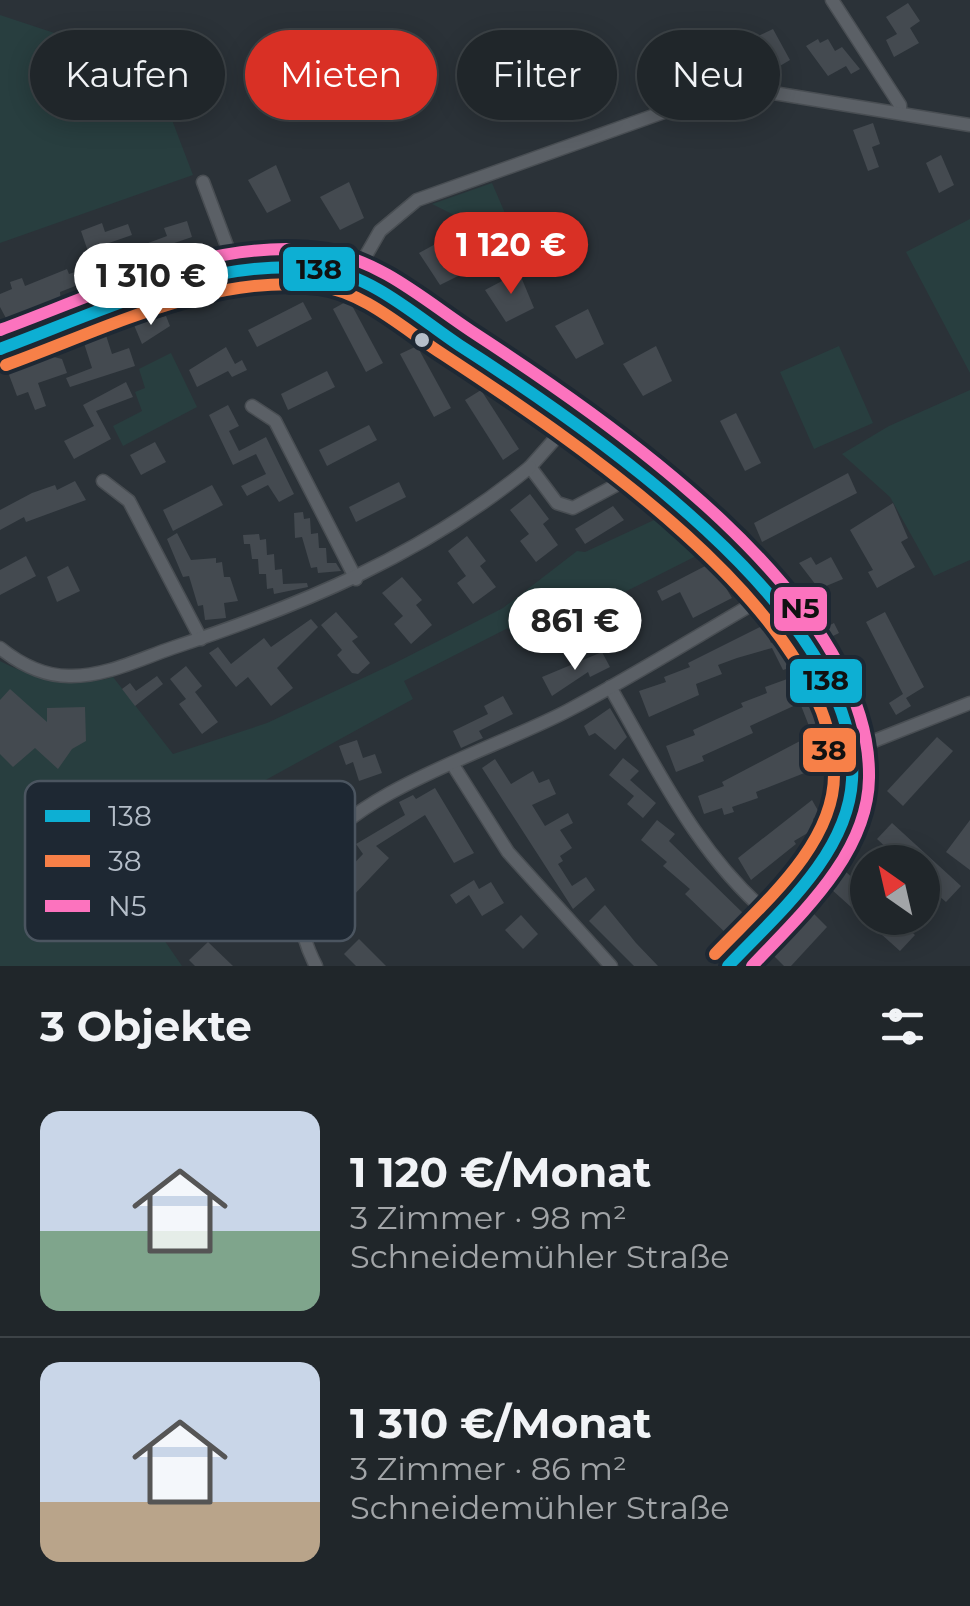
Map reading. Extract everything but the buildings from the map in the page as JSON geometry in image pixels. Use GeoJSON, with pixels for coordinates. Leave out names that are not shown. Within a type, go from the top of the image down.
{"type":"FeatureCollection","features":[{"type":"Feature","properties":{"kind":"street"},"geometry":{"type":"LineString","coordinates":[[832,0],[900,105],[900,113]]}},
{"type":"Feature","properties":{"kind":"street"},"geometry":{"type":"LineString","coordinates":[[353,278],[380,232],[417,200],[709,96],[749,89],[970,125]]}},
{"type":"Feature","properties":{"kind":"street"},"geometry":{"type":"LineString","coordinates":[[203,182],[236,270]]}},
{"type":"Feature","properties":{"kind":"street"},"geometry":{"type":"LineString","coordinates":[[0,350],[236,270],[312,268],[353,278],[496,368],[637,474],[768,595],[822,673],[851,750],[851,796],[843,821],[773,918],[728,966]]}},
{"type":"Feature","properties":{"kind":"street"},"geometry":{"type":"LineString","coordinates":[[252,406],[275,421],[356,579]]}},
{"type":"Feature","properties":{"kind":"street"},"geometry":{"type":"LineString","coordinates":[[0,648],[44,673],[76,676],[201,638],[356,579],[425,542],[530,467],[570,422]]}},
{"type":"Feature","properties":{"kind":"street"},"geometry":{"type":"LineString","coordinates":[[530,467],[557,504],[569,509],[637,474]]}},
{"type":"Feature","properties":{"kind":"street"},"geometry":{"type":"LineString","coordinates":[[104,481],[129,500],[201,638]]}},
{"type":"Feature","properties":{"kind":"street"},"geometry":{"type":"LineString","coordinates":[[355,815],[610,687],[768,595]]}},
{"type":"Feature","properties":{"kind":"street"},"geometry":{"type":"LineString","coordinates":[[610,687],[690,827],[731,881],[773,918]]}},
{"type":"Feature","properties":{"kind":"street"},"geometry":{"type":"LineString","coordinates":[[851,750],[970,703]]}},
{"type":"Feature","properties":{"kind":"street"},"geometry":{"type":"LineString","coordinates":[[453,764],[530,880],[610,966]]}},
{"type":"Feature","properties":{"kind":"street"},"geometry":{"type":"LineString","coordinates":[[307,941],[316,966]]}},
{"type":"Feature","properties":{"kind":"green space"},"geometry":{"type":"Polygon","coordinates":[[[0,15],[45,30],[30,30],[30,120],[172,120],[193,175],[0,243],[0,15]]]}},
{"type":"Feature","properties":{"kind":"green space"},"geometry":{"type":"Polygon","coordinates":[[[492,183],[520,248],[432,204],[492,183]]]}},
{"type":"Feature","properties":{"kind":"green space"},"geometry":{"type":"Polygon","coordinates":[[[970,219],[970,373],[906,252],[970,219]]]}},
{"type":"Feature","properties":{"kind":"green space"},"geometry":{"type":"Polygon","coordinates":[[[839,346],[873,423],[814,449],[780,372],[839,346]]]}},
{"type":"Feature","properties":{"kind":"green space"},"geometry":{"type":"Polygon","coordinates":[[[171,353],[197,407],[123,446],[113,426],[142,411],[135,392],[145,388],[139,369],[171,353]]]}},
{"type":"Feature","properties":{"kind":"green space"},"geometry":{"type":"Polygon","coordinates":[[[970,390],[970,560],[934,576],[890,497],[842,454],[889,426],[970,390]]]}},
{"type":"Feature","properties":{"kind":"green space"},"geometry":{"type":"Polygon","coordinates":[[[667,514],[708,550],[518,646],[508,628],[404,681],[413,699],[264,781],[25,781],[25,941],[165,941],[182,966],[0,966],[0,661],[55,681],[113,677],[173,754],[267,723],[395,663],[503,608],[577,551],[585,552],[667,514]]]}},
{"type":"Feature","properties":{"kind":"transit line","name":"N5"},"geometry":{"type":"LineString","coordinates":[[0,330],[201,259],[285,249],[327,252],[366,264],[403,284],[591,413],[657,464],[722,520],[780,581],[827,645],[858,711],[869,778],[866,806],[857,832],[810,904],[752,966]]}},
{"type":"Feature","properties":{"kind":"transit line","name":"138"},"geometry":{"type":"LineString","coordinates":[[0,349],[117,304],[197,279],[280,267],[321,269],[376,288],[575,423],[641,474],[706,530],[765,590],[812,653],[843,717],[852,780],[838,834],[787,905],[728,966]]}},
{"type":"Feature","properties":{"kind":"transit line","name":"38"},"geometry":{"type":"LineString","coordinates":[[6,365],[119,321],[199,296],[279,284],[319,286],[353,296],[384,314],[621,480],[685,534],[743,592],[791,652],[823,714],[834,775],[831,801],[822,826],[791,873],[715,954]]}}]}
